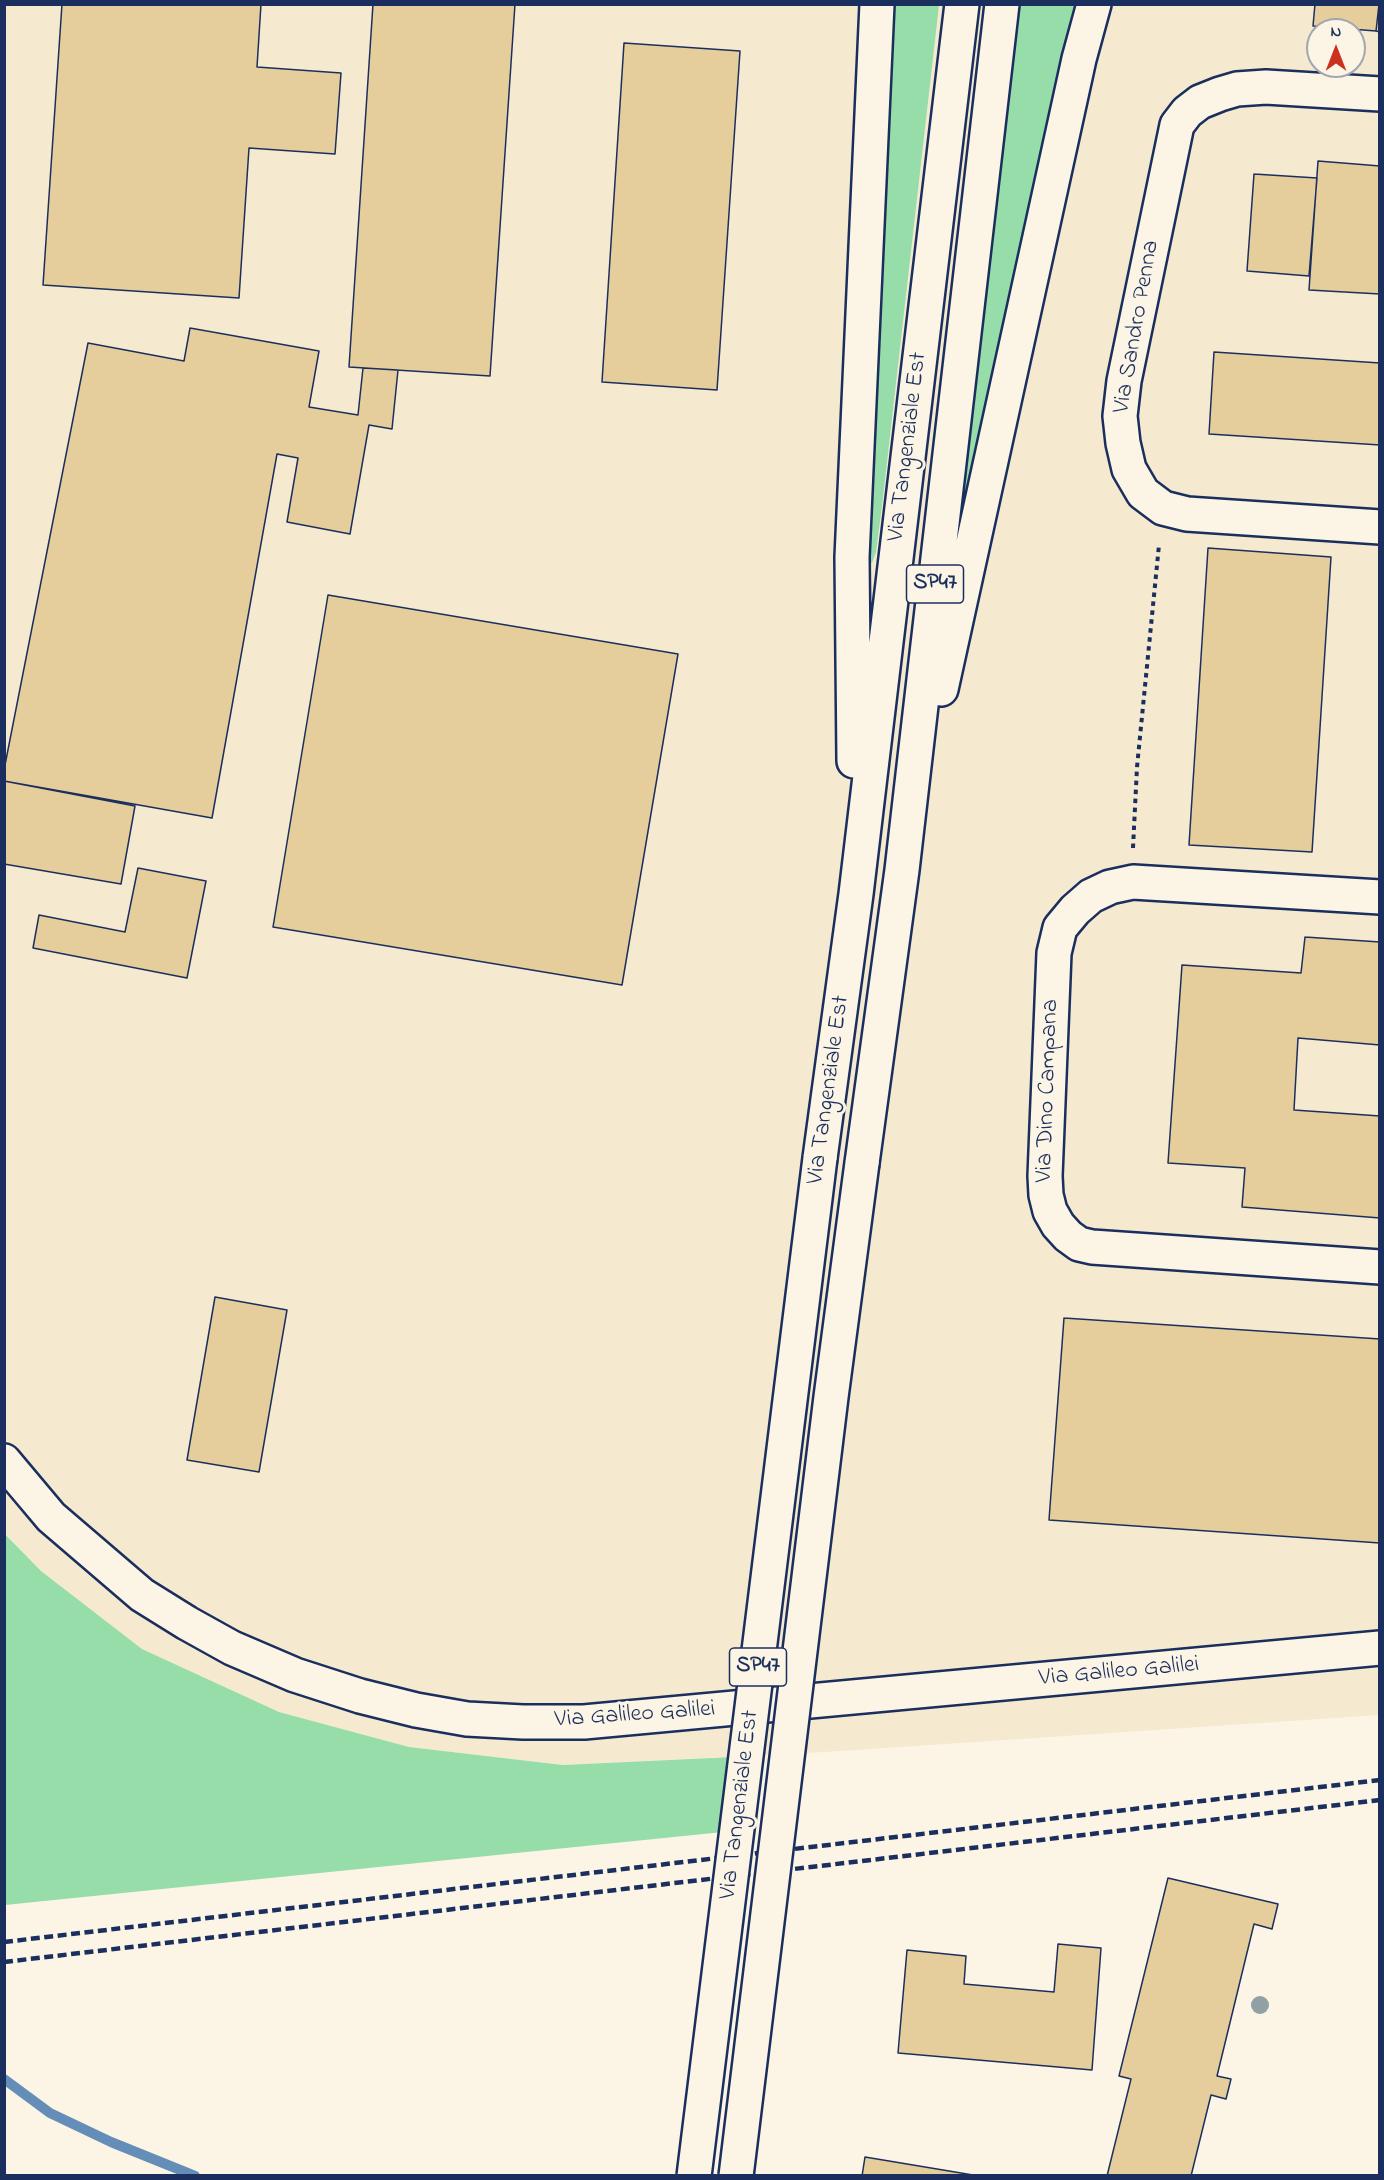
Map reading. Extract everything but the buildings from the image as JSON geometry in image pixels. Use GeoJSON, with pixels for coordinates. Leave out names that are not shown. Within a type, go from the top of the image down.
{"type":"FeatureCollection","features":[{"type":"Feature","properties":{"kind":"main road"},"geometry":{"type":"LineString","coordinates":[[856,894],[852,557],[877,4]]}},
{"type":"Feature","properties":{"kind":"main road","name":"Via Tangenziale Est"},"geometry":{"type":"LineString","coordinates":[[694,2175],[820,1158],[856,894],[962,4]]}},
{"type":"Feature","properties":{"kind":"main road","name":"Via Tangenziale Est"},"geometry":{"type":"LineString","coordinates":[[736,2175],[831,1397],[902,870],[1002,4]]}},
{"type":"Feature","properties":{"kind":"main road"},"geometry":{"type":"LineString","coordinates":[[902,870],[1079,59],[1094,4]]}},
{"type":"Feature","properties":{"kind":"main road","name":"Via Sandro Penna"},"geometry":{"type":"LineString","coordinates":[[1380,94],[1266,87],[1237,89],[1200,102],[1187,112],[1177,125],[1124,381],[1120,416],[1129,469],[1143,493],[1163,508],[1187,514],[1380,527]]}},
{"type":"Feature","properties":{"kind":"main road","name":"Via Dino Campana"},"geometry":{"type":"LineString","coordinates":[[1380,897],[1167,882],[1133,882],[1110,887],[1091,896],[1060,928],[1054,953],[1045,1176],[1050,1211],[1058,1225],[1079,1244],[1092,1247],[1380,1267]]}},
{"type":"Feature","properties":{"kind":"main road","name":"Via Galileo Galilei"},"geometry":{"type":"LineString","coordinates":[[4,1461],[51,1517],[142,1595],[187,1623],[232,1648],[295,1675],[360,1696],[416,1710],[466,1719],[584,1722],[1380,1648]]}},
{"type":"Feature","properties":{"kind":"path"},"geometry":{"type":"LineString","coordinates":[[1133,882],[1133,820],[1137,767],[1163,508]]}},
{"type":"Feature","properties":{"kind":"shaded area"},"geometry":{"type":"Polygon","coordinates":[[[5,5],[1379,5],[1379,1715],[825,1752],[563,1765],[409,1747],[279,1712],[142,1649],[41,1571],[5,1533],[5,5]]]}},
{"type":"Feature","properties":{"kind":"green space"},"geometry":{"type":"Polygon","coordinates":[[[893,5],[939,5],[882,506],[876,552],[872,563],[869,564],[866,562],[893,5]]]}},
{"type":"Feature","properties":{"kind":"green space"},"geometry":{"type":"Polygon","coordinates":[[[1019,5],[1078,5],[959,536],[956,527],[1019,5]]]}},
{"type":"Feature","properties":{"kind":"green space"},"geometry":{"type":"Polygon","coordinates":[[[4,1533],[41,1571],[142,1649],[279,1712],[409,1747],[563,1765],[733,1757],[723,1832],[5,1905],[4,1533]]]}},
{"type":"Feature","properties":{"kind":"waterway"},"geometry":{"type":"LineString","coordinates":[[4,2079],[50,2113],[111,2142],[195,2176]]}},
{"type":"Feature","properties":{"kind":"railway"},"geometry":{"type":"LineString","coordinates":[[4,1942],[1380,1780]]}},
{"type":"Feature","properties":{"kind":"railway"},"geometry":{"type":"LineString","coordinates":[[4,1962],[1380,1800]]}}]}
